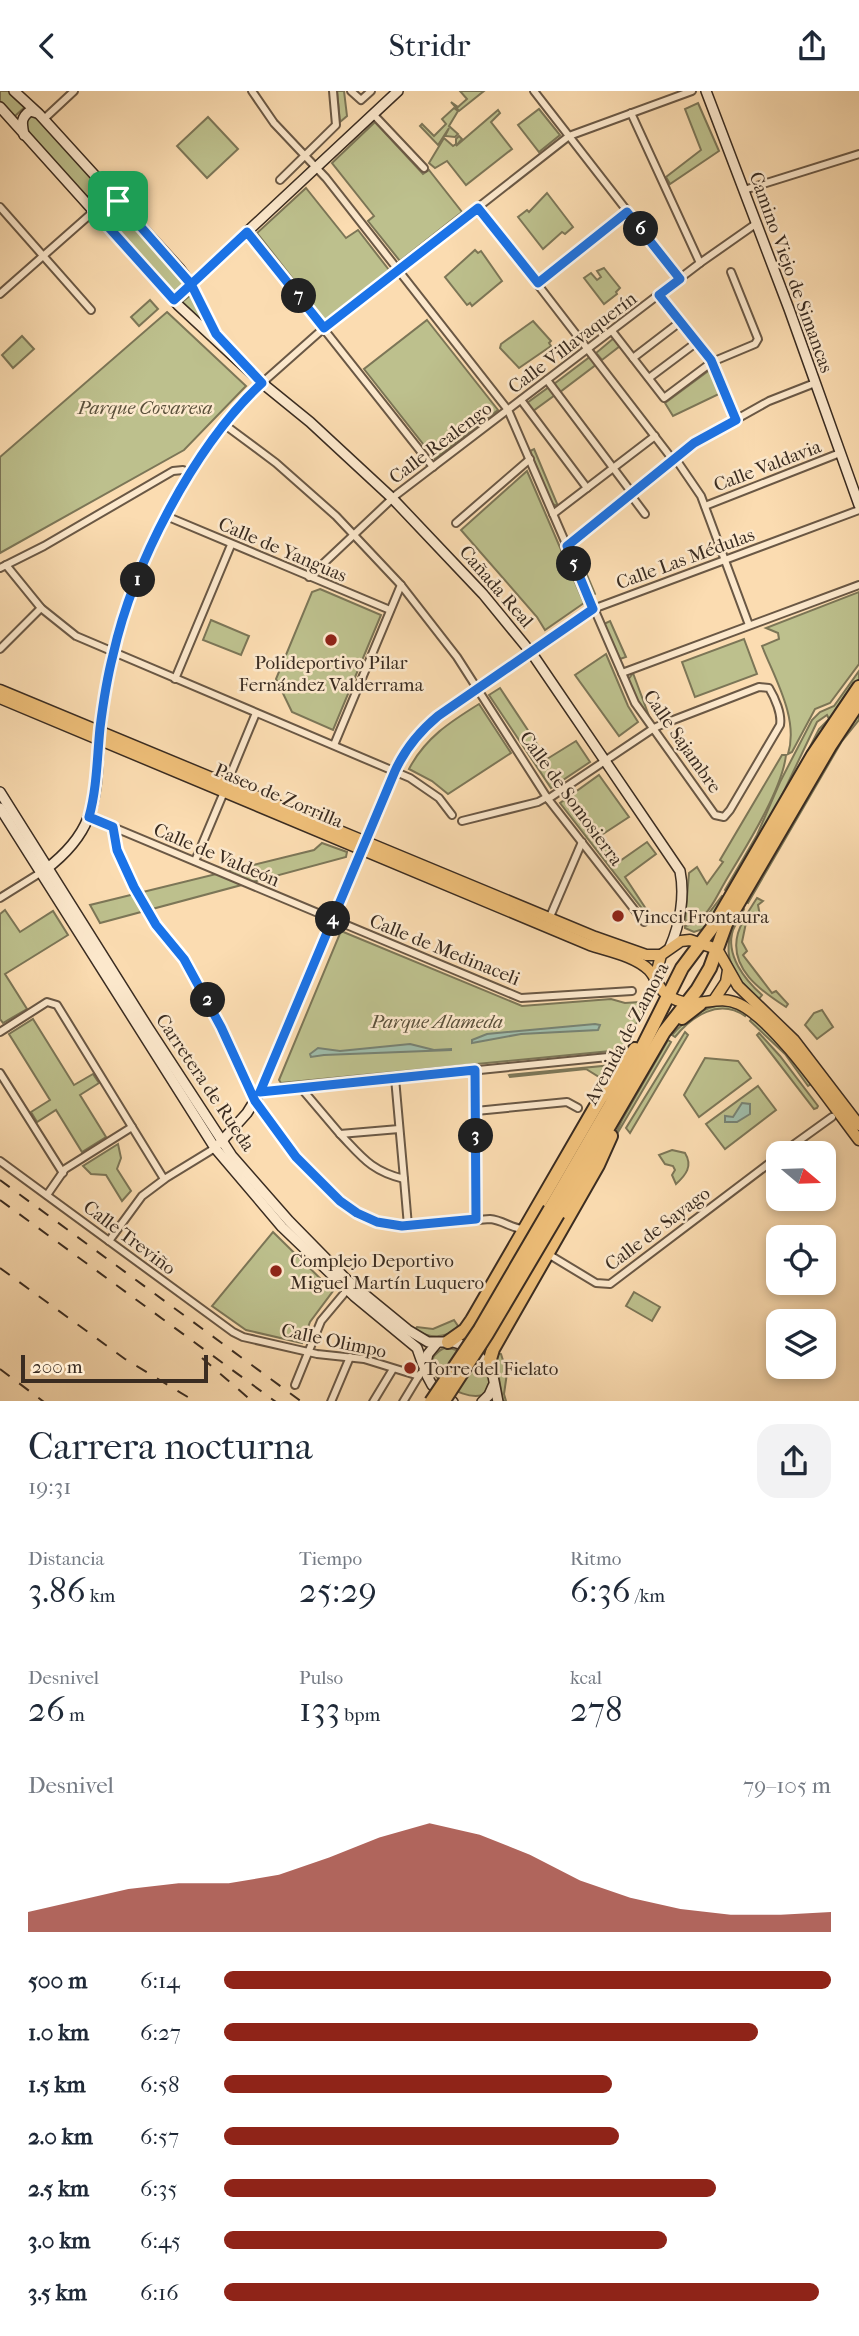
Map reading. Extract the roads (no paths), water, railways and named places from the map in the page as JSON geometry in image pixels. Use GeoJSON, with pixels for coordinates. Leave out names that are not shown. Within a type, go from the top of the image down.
{"type":"FeatureCollection","features":[{"type":"Feature","properties":{"kind":"highway","name":"Avenida de Zamora"},"geometry":{"type":"LineString","coordinates":[[444,1401],[487,1334],[554,1212],[695,941],[715,924],[813,755],[859,687]]}},
{"type":"Feature","properties":{"kind":"highway","name":"Avenida de Zamora"},"geometry":{"type":"LineString","coordinates":[[432,1401],[626,1100],[672,1021],[693,1004],[736,908],[830,746],[859,702]]}},
{"type":"Feature","properties":{"kind":"highway"},"geometry":{"type":"LineString","coordinates":[[443,1342],[464,1330],[472,1320],[600,1100],[630,1054],[651,1030]]}},
{"type":"Feature","properties":{"kind":"highway"},"geometry":{"type":"LineString","coordinates":[[488,1366],[493,1349],[598,1165],[626,1100]]}},
{"type":"Feature","properties":{"kind":"main road","name":"Paseo de Zorrilla"},"geometry":{"type":"LineString","coordinates":[[0,689],[100,735],[364,845],[630,950],[646,955],[661,955]]}},
{"type":"Feature","properties":{"kind":"main road","name":"Paseo de Zorrilla"},"geometry":{"type":"LineString","coordinates":[[0,698],[100,735]]}},
{"type":"Feature","properties":{"kind":"main road","name":"Paseo de Zorrilla"},"geometry":{"type":"LineString","coordinates":[[364,845],[590,945],[637,962],[649,970],[659,988],[668,996],[693,1004]]}},
{"type":"Feature","properties":{"kind":"main road"},"geometry":{"type":"LineString","coordinates":[[655,979],[661,955],[681,941],[695,941],[717,949],[737,986],[794,1040],[859,1125]]}},
{"type":"Feature","properties":{"kind":"main road"},"geometry":{"type":"LineString","coordinates":[[714,1000],[726,982],[728,970]]}},
{"type":"Feature","properties":{"kind":"main road"},"geometry":{"type":"LineString","coordinates":[[693,1004],[714,1000],[738,1003],[757,1016],[784,1042],[859,1140]]}},
{"type":"Feature","properties":{"kind":"street","name":"Cañada Real"},"geometry":{"type":"LineString","coordinates":[[14,91],[116,191],[191,284],[216,334],[232,354]]}},
{"type":"Feature","properties":{"kind":"street"},"geometry":{"type":"LineString","coordinates":[[24,135],[21,121],[24,115],[30,111],[41,116],[74,91]]}},
{"type":"Feature","properties":{"kind":"street","name":"Calle Sajambre"},"geometry":{"type":"LineString","coordinates":[[252,91],[274,123],[316,167],[508,410],[635,703],[719,817],[724,817],[730,810],[781,719],[769,688],[760,687],[654,728]]}},
{"type":"Feature","properties":{"kind":"street"},"geometry":{"type":"LineString","coordinates":[[280,180],[336,125],[333,91]]}},
{"type":"Feature","properties":{"kind":"street"},"geometry":{"type":"LineString","coordinates":[[351,91],[361,100],[371,91]]}},
{"type":"Feature","properties":{"kind":"street"},"geometry":{"type":"LineString","coordinates":[[174,300],[398,91]]}},
{"type":"Feature","properties":{"kind":"street"},"geometry":{"type":"LineString","coordinates":[[534,91],[680,279]]}},
{"type":"Feature","properties":{"kind":"street"},"geometry":{"type":"LineString","coordinates":[[0,898],[44,871],[76,839],[89,817],[113,653],[132,593],[166,516],[189,474],[225,425],[262,383],[324,328],[569,136],[692,91]]}},
{"type":"Feature","properties":{"kind":"street","name":"Camino Viejo de Simancas"},"geometry":{"type":"LineString","coordinates":[[706,91],[840,453],[856,486],[859,505]]}},
{"type":"Feature","properties":{"kind":"street","name":"Cañada Real"},"geometry":{"type":"LineString","coordinates":[[0,107],[92,213],[174,300],[391,498],[461,570],[531,652],[680,871],[682,881],[679,926],[670,947]]}},
{"type":"Feature","properties":{"kind":"street"},"geometry":{"type":"LineString","coordinates":[[631,113],[700,263]]}},
{"type":"Feature","properties":{"kind":"street"},"geometry":{"type":"LineString","coordinates":[[373,114],[424,168]]}},
{"type":"Feature","properties":{"kind":"street"},"geometry":{"type":"LineString","coordinates":[[744,190],[859,154]]}},
{"type":"Feature","properties":{"kind":"street"},"geometry":{"type":"LineString","coordinates":[[0,294],[116,191]]}},
{"type":"Feature","properties":{"kind":"street"},"geometry":{"type":"LineString","coordinates":[[0,207],[91,310]]}},
{"type":"Feature","properties":{"kind":"street"},"geometry":{"type":"LineString","coordinates":[[478,208],[697,487],[750,625]]}},
{"type":"Feature","properties":{"kind":"street"},"geometry":{"type":"LineString","coordinates":[[538,283],[627,212]]}},
{"type":"Feature","properties":{"kind":"street","name":"Calle Villavaquerín"},"geometry":{"type":"LineString","coordinates":[[508,410],[700,263],[757,223]]}},
{"type":"Feature","properties":{"kind":"street"},"geometry":{"type":"LineString","coordinates":[[247,232],[433,467]]}},
{"type":"Feature","properties":{"kind":"street"},"geometry":{"type":"LineString","coordinates":[[612,331],[664,398],[712,362],[755,344],[758,339],[731,272]]}},
{"type":"Feature","properties":{"kind":"street"},"geometry":{"type":"LineString","coordinates":[[659,295],[712,362],[736,420]]}},
{"type":"Feature","properties":{"kind":"street"},"geometry":{"type":"LineString","coordinates":[[633,358],[680,322]]}},
{"type":"Feature","properties":{"kind":"street"},"geometry":{"type":"LineString","coordinates":[[649,378],[697,342]]}},
{"type":"Feature","properties":{"kind":"street"},"geometry":{"type":"LineString","coordinates":[[547,380],[645,514]]}},
{"type":"Feature","properties":{"kind":"street"},"geometry":{"type":"LineString","coordinates":[[567,546],[694,443],[769,401],[815,383]]}},
{"type":"Feature","properties":{"kind":"street"},"geometry":{"type":"LineString","coordinates":[[521,400],[587,488]]}},
{"type":"Feature","properties":{"kind":"street","name":"Calle Realengo"},"geometry":{"type":"LineString","coordinates":[[309,577],[391,498],[508,410]]}},
{"type":"Feature","properties":{"kind":"street","name":"Calle de Somosierra"},"geometry":{"type":"LineString","coordinates":[[225,425],[297,481],[355,534],[401,585],[478,689],[548,798],[644,922]]}},
{"type":"Feature","properties":{"kind":"street"},"geometry":{"type":"LineString","coordinates":[[553,514],[655,436]]}},
{"type":"Feature","properties":{"kind":"street","name":"Calle Valdavia"},"geometry":{"type":"LineString","coordinates":[[705,506],[840,453]]}},
{"type":"Feature","properties":{"kind":"street"},"geometry":{"type":"LineString","coordinates":[[456,523],[530,459]]}},
{"type":"Feature","properties":{"kind":"street"},"geometry":{"type":"LineString","coordinates":[[189,474],[183,470],[173,471],[3,567],[41,608],[76,636],[395,771],[422,785],[439,798],[452,815]]}},
{"type":"Feature","properties":{"kind":"street","name":"Calle Las Médulas"},"geometry":{"type":"LineString","coordinates":[[531,652],[593,609],[859,510]]}},
{"type":"Feature","properties":{"kind":"street","name":"Calle de Yanguas"},"geometry":{"type":"LineString","coordinates":[[166,516],[390,610]]}},
{"type":"Feature","properties":{"kind":"street"},"geometry":{"type":"LineString","coordinates":[[176,679],[231,545]]}},
{"type":"Feature","properties":{"kind":"street"},"geometry":{"type":"LineString","coordinates":[[334,745],[401,585]]}},
{"type":"Feature","properties":{"kind":"street"},"geometry":{"type":"LineString","coordinates":[[622,673],[859,585]]}},
{"type":"Feature","properties":{"kind":"street"},"geometry":{"type":"LineString","coordinates":[[0,649],[41,608]]}},
{"type":"Feature","properties":{"kind":"street"},"geometry":{"type":"LineString","coordinates":[[108,1241],[142,1196],[218,1145],[255,1101],[395,771],[409,746],[425,727],[531,652]]}},
{"type":"Feature","properties":{"kind":"street"},"geometry":{"type":"LineString","coordinates":[[195,861],[256,713]]}},
{"type":"Feature","properties":{"kind":"street"},"geometry":{"type":"LineString","coordinates":[[462,821],[548,798],[654,728]]}},
{"type":"Feature","properties":{"kind":"street","name":"Carretera de Rueda"},"geometry":{"type":"LineString","coordinates":[[0,792],[44,871]]}},
{"type":"Feature","properties":{"kind":"street","name":"Carretera de Rueda"},"geometry":{"type":"LineString","coordinates":[[0,808],[44,871],[218,1145],[282,1227],[347,1290],[417,1348],[422,1370],[432,1385],[452,1401]]}},
{"type":"Feature","properties":{"kind":"street","name":"Calle de Valdeón"},"geometry":{"type":"LineString","coordinates":[[89,817],[333,920]]}},
{"type":"Feature","properties":{"kind":"street"},"geometry":{"type":"LineString","coordinates":[[113,827],[117,850],[134,887],[156,925],[184,959],[204,993],[255,1101],[296,1157],[340,1201],[377,1222],[408,1226],[476,1219],[497,1220],[515,1229],[525,1229]]}},
{"type":"Feature","properties":{"kind":"street"},"geometry":{"type":"LineString","coordinates":[[549,919],[582,842]]}},
{"type":"Feature","properties":{"kind":"street","name":"Calle de Medinaceli"},"geometry":{"type":"LineString","coordinates":[[333,920],[522,998],[632,991]]}},
{"type":"Feature","properties":{"kind":"street"},"geometry":{"type":"LineString","coordinates":[[679,926],[695,941]]}},
{"type":"Feature","properties":{"kind":"street"},"geometry":{"type":"LineString","coordinates":[[0,1032],[47,1002],[57,1005],[164,1179]]}},
{"type":"Feature","properties":{"kind":"street"},"geometry":{"type":"LineString","coordinates":[[260,1092],[630,1054]]}},
{"type":"Feature","properties":{"kind":"street"},"geometry":{"type":"LineString","coordinates":[[475,1070],[476,1219]]}},
{"type":"Feature","properties":{"kind":"street"},"geometry":{"type":"LineString","coordinates":[[0,1073],[63,1173]]}},
{"type":"Feature","properties":{"kind":"street"},"geometry":{"type":"LineString","coordinates":[[395,1078],[408,1226]]}},
{"type":"Feature","properties":{"kind":"street"},"geometry":{"type":"LineString","coordinates":[[301,1088],[372,1167],[404,1179]]}},
{"type":"Feature","properties":{"kind":"street"},"geometry":{"type":"LineString","coordinates":[[476,1111],[567,1103],[578,1108]]}},
{"type":"Feature","properties":{"kind":"street","name":"Calle de Sayago"},"geometry":{"type":"LineString","coordinates":[[798,1141],[832,1117]]}},
{"type":"Feature","properties":{"kind":"street"},"geometry":{"type":"LineString","coordinates":[[47,1195],[75,1162],[132,1127]]}},
{"type":"Feature","properties":{"kind":"street"},"geometry":{"type":"LineString","coordinates":[[340,1134],[400,1129]]}},
{"type":"Feature","properties":{"kind":"street","name":"Carretera de Rueda"},"geometry":{"type":"LineString","coordinates":[[218,1145],[347,1280],[415,1336],[471,1349],[488,1366]]}},
{"type":"Feature","properties":{"kind":"street","name":"Calle Treviño"},"geometry":{"type":"LineString","coordinates":[[0,1161],[223,1325],[243,1336]]}},
{"type":"Feature","properties":{"kind":"street","name":"Calle de Sayago"},"geometry":{"type":"LineString","coordinates":[[548,1254],[596,1283],[610,1284],[766,1165]]}},
{"type":"Feature","properties":{"kind":"street"},"geometry":{"type":"LineString","coordinates":[[295,1385],[321,1321],[347,1290]]}},
{"type":"Feature","properties":{"kind":"street","name":"Calle Olimpo"},"geometry":{"type":"LineString","coordinates":[[243,1336],[308,1351],[364,1359],[393,1369],[422,1370]]}},
{"type":"Feature","properties":{"kind":"street"},"geometry":{"type":"LineString","coordinates":[[404,1401],[428,1354],[443,1342]]}},
{"type":"Feature","properties":{"kind":"street"},"geometry":{"type":"LineString","coordinates":[[331,1401],[350,1357]]}},
{"type":"Feature","properties":{"kind":"street"},"geometry":{"type":"LineString","coordinates":[[488,1366],[498,1401]]}},
{"type":"Feature","properties":{"kind":"street"},"geometry":{"type":"LineString","coordinates":[[374,1401],[393,1369]]}},
{"type":"Feature","properties":{"kind":"street"},"geometry":{"type":"LineString","coordinates":[[483,1401],[494,1385]]}},
{"type":"Feature","properties":{"kind":"railway"},"geometry":{"type":"LineString","coordinates":[[0,1180],[301,1401]]}},
{"type":"Feature","properties":{"kind":"railway"},"geometry":{"type":"LineString","coordinates":[[0,1200],[275,1401]]}},
{"type":"Feature","properties":{"kind":"railway"},"geometry":{"type":"LineString","coordinates":[[0,1268],[125,1359],[194,1401]]}},
{"type":"Feature","properties":{"kind":"railway"},"geometry":{"type":"LineString","coordinates":[[202,1358],[252,1401]]}},
{"type":"Feature","properties":{"kind":"railway"},"geometry":{"type":"LineString","coordinates":[[0,1369],[43,1401]]}},
{"type":"Feature","properties":{"kind":"place","name":"Polideportivo Pilar Fernández Valderrama"},"geometry":{"type":"Point","coordinates":[331,640]}},
{"type":"Feature","properties":{"kind":"place","name":"Vincci Frontaura"},"geometry":{"type":"Point","coordinates":[618,916]}},
{"type":"Feature","properties":{"kind":"place","name":"Complejo Deportivo Miguel Martín Luquero"},"geometry":{"type":"Point","coordinates":[276,1271]}},
{"type":"Feature","properties":{"kind":"place","name":"Torre del Fielato"},"geometry":{"type":"Point","coordinates":[410,1368]}},
{"type":"Feature","properties":{"kind":"park label","name":"Parque Covaresa"},"geometry":{"type":"Point","coordinates":[145,407]}},
{"type":"Feature","properties":{"kind":"park label","name":"Parque Alameda"},"geometry":{"type":"Point","coordinates":[437,1021]}}]}
